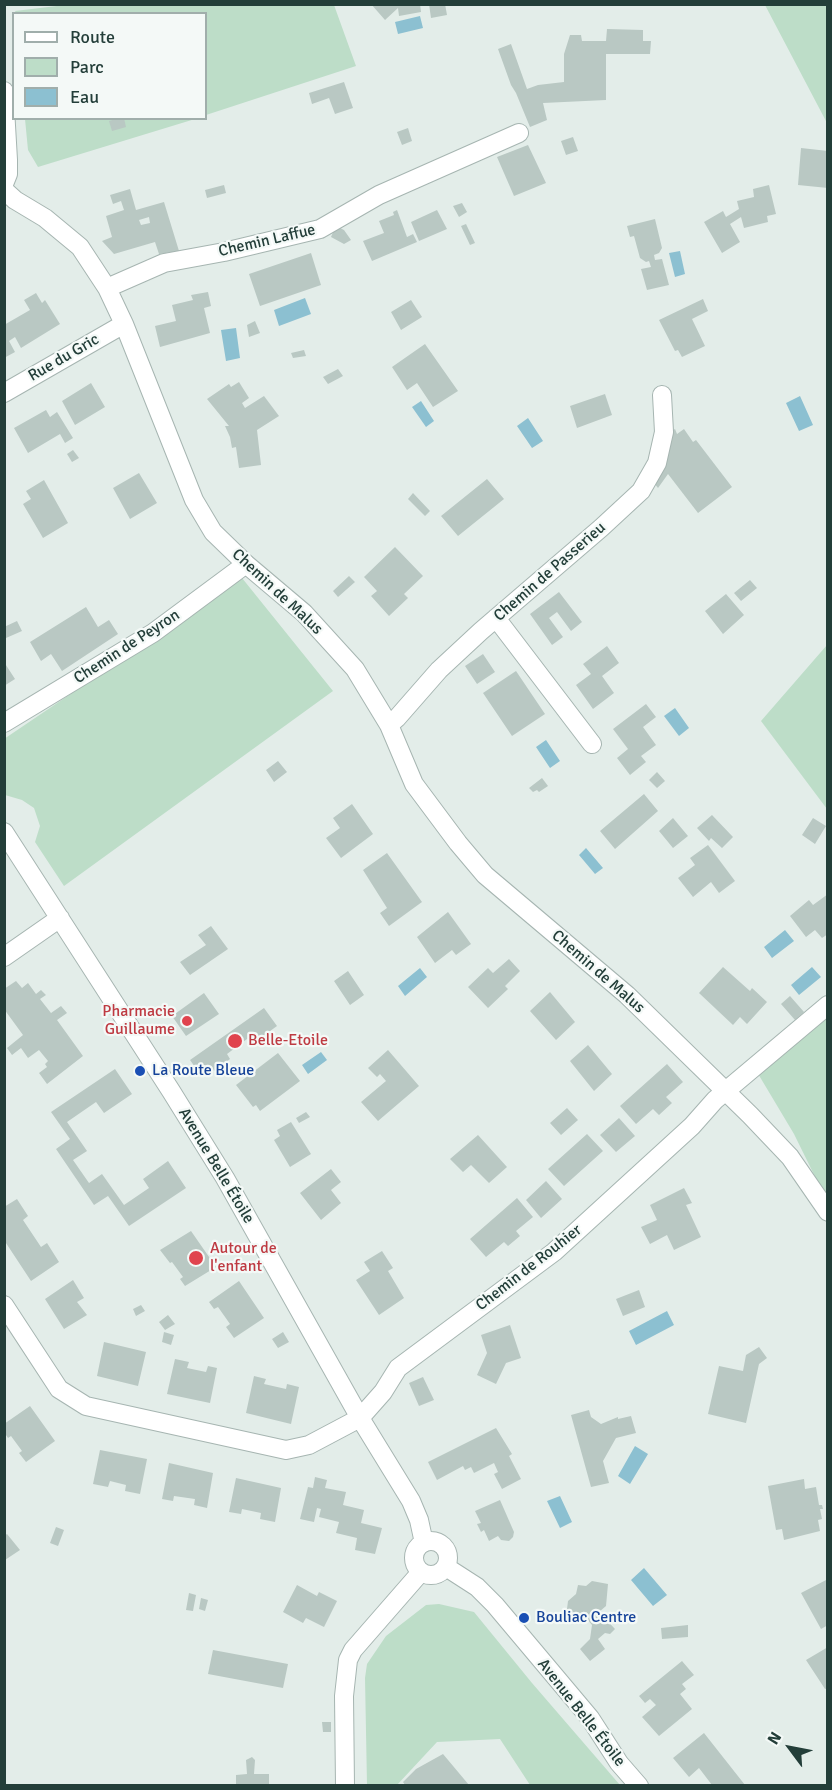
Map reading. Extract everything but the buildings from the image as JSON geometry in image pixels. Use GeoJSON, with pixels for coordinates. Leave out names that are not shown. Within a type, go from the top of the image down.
{"type":"FeatureCollection","features":[{"type":"Feature","properties":{"kind":"street"},"geometry":{"type":"LineString","coordinates":[[4,91],[8,174],[4,184]]}},
{"type":"Feature","properties":{"kind":"street","name":"Chemin Laffue"},"geometry":{"type":"LineString","coordinates":[[107,288],[164,263],[224,252],[320,229],[379,195],[519,133]]}},
{"type":"Feature","properties":{"kind":"street","name":"Chemin de Malus"},"geometry":{"type":"LineString","coordinates":[[4,190],[15,200],[45,218],[80,247],[107,288],[124,324],[194,500],[213,532],[246,564],[304,613],[355,669],[388,725],[414,784],[458,843],[485,875],[627,995],[726,1091],[790,1157],[828,1212]]}},
{"type":"Feature","properties":{"kind":"street","name":"Rue du Gric"},"geometry":{"type":"LineString","coordinates":[[4,393],[124,324]]}},
{"type":"Feature","properties":{"kind":"street","name":"Chemin de Passerieu"},"geometry":{"type":"LineString","coordinates":[[388,725],[397,718],[439,670],[602,528],[641,491],[657,463],[664,432],[662,395]]}},
{"type":"Feature","properties":{"kind":"street","name":"Chemin de Peyron"},"geometry":{"type":"LineString","coordinates":[[4,723],[153,633],[246,564]]}},
{"type":"Feature","properties":{"kind":"street"},"geometry":{"type":"LineString","coordinates":[[496,618],[592,744]]}},
{"type":"Feature","properties":{"kind":"street","name":"Avenue Belle Étoile"},"geometry":{"type":"LineString","coordinates":[[4,832],[225,1178],[360,1418],[411,1501],[419,1520],[424,1543]]}},
{"type":"Feature","properties":{"kind":"street"},"geometry":{"type":"LineString","coordinates":[[4,957],[60,918]]}},
{"type":"Feature","properties":{"kind":"street"},"geometry":{"type":"LineString","coordinates":[[726,1091],[828,1005]]}},
{"type":"Feature","properties":{"kind":"street","name":"Chemin de Rouhier"},"geometry":{"type":"LineString","coordinates":[[360,1418],[383,1392],[398,1368],[554,1252],[692,1126],[726,1091]]}},
{"type":"Feature","properties":{"kind":"street"},"geometry":{"type":"LineString","coordinates":[[4,1305],[59,1389],[86,1406],[286,1450],[309,1445],[360,1418]]}},
{"type":"Feature","properties":{"kind":"street"},"geometry":{"type":"LineString","coordinates":[[435,1542],[444,1547],[448,1557],[446,1567],[439,1574],[434,1575],[421,1572],[415,1564],[414,1554],[420,1545],[435,1542]]}},
{"type":"Feature","properties":{"kind":"street","name":"Avenue Belle Étoile"},"geometry":{"type":"LineString","coordinates":[[446,1567],[477,1587],[495,1605],[590,1719],[619,1762],[639,1785]]}},
{"type":"Feature","properties":{"kind":"street"},"geometry":{"type":"LineString","coordinates":[[345,1785],[344,1696],[348,1660],[353,1650],[421,1572]]}},
{"type":"Feature","properties":{"kind":"green space"},"geometry":{"type":"Polygon","coordinates":[[[65,5],[334,5],[356,66],[207,115],[207,12],[15,11],[65,5]]]}},
{"type":"Feature","properties":{"kind":"green space"},"geometry":{"type":"Polygon","coordinates":[[[765,5],[827,5],[827,123],[765,5]]]}},
{"type":"Feature","properties":{"kind":"green space"},"geometry":{"type":"Polygon","coordinates":[[[25,120],[192,120],[38,167],[28,150],[25,120]]]}},
{"type":"Feature","properties":{"kind":"green space"},"geometry":{"type":"Polygon","coordinates":[[[242,578],[333,691],[64,886],[35,842],[40,826],[34,808],[22,800],[5,795],[4,739],[242,578]]]}},
{"type":"Feature","properties":{"kind":"green space"},"geometry":{"type":"Polygon","coordinates":[[[827,645],[827,809],[761,721],[827,645]]]}},
{"type":"Feature","properties":{"kind":"green space"},"geometry":{"type":"Polygon","coordinates":[[[827,1003],[827,1201],[794,1134],[754,1067],[827,1003]]]}},
{"type":"Feature","properties":{"kind":"green space"},"geometry":{"type":"Polygon","coordinates":[[[439,1604],[474,1612],[620,1785],[530,1785],[500,1739],[437,1742],[397,1785],[367,1785],[365,1678],[367,1664],[386,1636],[426,1605],[439,1604]]]}},
{"type":"Feature","properties":{"kind":"water"},"geometry":{"type":"Polygon","coordinates":[[[420,16],[423,28],[398,34],[395,22],[420,16]]]}},
{"type":"Feature","properties":{"kind":"water"},"geometry":{"type":"Polygon","coordinates":[[[680,251],[685,274],[675,277],[669,253],[680,251]]]}},
{"type":"Feature","properties":{"kind":"water"},"geometry":{"type":"Polygon","coordinates":[[[305,298],[311,314],[279,326],[274,310],[305,298]]]}},
{"type":"Feature","properties":{"kind":"water"},"geometry":{"type":"Polygon","coordinates":[[[236,328],[240,358],[226,361],[221,330],[236,328]]]}},
{"type":"Feature","properties":{"kind":"water"},"geometry":{"type":"Polygon","coordinates":[[[800,396],[813,425],[799,431],[786,403],[800,396]]]}},
{"type":"Feature","properties":{"kind":"water"},"geometry":{"type":"Polygon","coordinates":[[[421,401],[434,421],[426,427],[412,407],[421,401]]]}},
{"type":"Feature","properties":{"kind":"water"},"geometry":{"type":"Polygon","coordinates":[[[528,418],[543,441],[532,448],[517,426],[528,418]]]}},
{"type":"Feature","properties":{"kind":"water"},"geometry":{"type":"Polygon","coordinates":[[[675,708],[689,728],[679,736],[664,716],[675,708]]]}},
{"type":"Feature","properties":{"kind":"water"},"geometry":{"type":"Polygon","coordinates":[[[546,740],[560,761],[550,768],[536,747],[546,740]]]}},
{"type":"Feature","properties":{"kind":"water"},"geometry":{"type":"Polygon","coordinates":[[[586,848],[603,868],[595,874],[579,855],[586,848]]]}},
{"type":"Feature","properties":{"kind":"water"},"geometry":{"type":"Polygon","coordinates":[[[785,930],[794,941],[772,958],[764,947],[785,930]]]}},
{"type":"Feature","properties":{"kind":"water"},"geometry":{"type":"Polygon","coordinates":[[[812,967],[821,977],[799,995],[791,985],[812,967]]]}},
{"type":"Feature","properties":{"kind":"water"},"geometry":{"type":"Polygon","coordinates":[[[420,968],[427,977],[405,996],[398,986],[420,968]]]}},
{"type":"Feature","properties":{"kind":"water"},"geometry":{"type":"Polygon","coordinates":[[[321,1052],[327,1060],[308,1074],[302,1065],[321,1052]]]}},
{"type":"Feature","properties":{"kind":"water"},"geometry":{"type":"Polygon","coordinates":[[[667,1311],[674,1325],[636,1345],[629,1331],[667,1311]]]}},
{"type":"Feature","properties":{"kind":"water"},"geometry":{"type":"Polygon","coordinates":[[[635,1446],[648,1454],[630,1484],[618,1476],[635,1446]]]}},
{"type":"Feature","properties":{"kind":"water"},"geometry":{"type":"Polygon","coordinates":[[[560,1496],[572,1522],[560,1528],[547,1501],[560,1496]]]}},
{"type":"Feature","properties":{"kind":"water"},"geometry":{"type":"Polygon","coordinates":[[[644,1568],[667,1595],[653,1606],[631,1580],[644,1568]]]}},
{"type":"Feature","properties":{"kind":"place","name":"Pharmacie Guillaume"},"geometry":{"type":"Point","coordinates":[187,1021]}},
{"type":"Feature","properties":{"kind":"place","name":"Belle-Etoile"},"geometry":{"type":"Point","coordinates":[235,1041]}},
{"type":"Feature","properties":{"kind":"place","name":"La Route Bleue"},"geometry":{"type":"Point","coordinates":[140,1071]}},
{"type":"Feature","properties":{"kind":"place","name":"Autour de l'enfant"},"geometry":{"type":"Point","coordinates":[196,1258]}},
{"type":"Feature","properties":{"kind":"place","name":"Bouliac Centre"},"geometry":{"type":"Point","coordinates":[524,1618]}}]}
